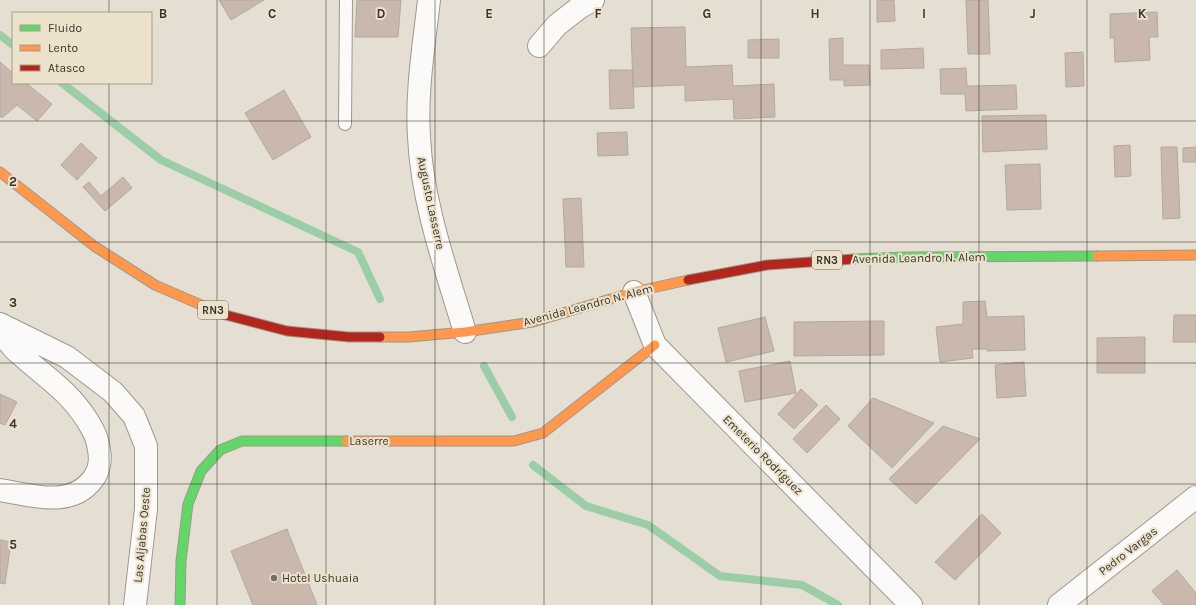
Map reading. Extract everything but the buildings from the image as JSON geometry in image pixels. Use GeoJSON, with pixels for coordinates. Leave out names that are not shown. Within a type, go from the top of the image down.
{"type":"FeatureCollection","features":[{"type":"Feature","properties":{"kind":"main road","name":"Avenida Leandro N. Alem"},"geometry":{"type":"LineString","coordinates":[[0,172],[94,246],[155,285],[222,314],[287,331],[349,337],[409,337],[465,332],[533,322],[634,292],[685,280],[767,266],[825,260],[906,257],[1196,255]]}},
{"type":"Feature","properties":{"kind":"main road","name":"Laserre"},"geometry":{"type":"LineString","coordinates":[[180,605],[181,561],[188,504],[201,471],[220,450],[242,441],[514,441],[543,433],[655,345]]}},
{"type":"Feature","properties":{"kind":"street","name":"Augusto Lasserre"},"geometry":{"type":"LineString","coordinates":[[429,0],[418,92],[419,137],[424,180],[435,229],[465,332]]}},
{"type":"Feature","properties":{"kind":"street"},"geometry":{"type":"LineString","coordinates":[[539,46],[557,25],[580,7],[593,0]]}},
{"type":"Feature","properties":{"kind":"street","name":"Emeterio Rodríguez"},"geometry":{"type":"LineString","coordinates":[[634,292],[655,345],[911,605]]}},
{"type":"Feature","properties":{"kind":"street","name":"Las Aljabas Oeste"},"geometry":{"type":"LineString","coordinates":[[0,324],[67,357],[113,392],[134,416],[146,446],[146,509],[135,605]]}},
{"type":"Feature","properties":{"kind":"street"},"geometry":{"type":"LineString","coordinates":[[0,331],[19,354],[56,383],[78,405],[97,437],[100,458],[96,475],[87,488],[74,495],[59,498],[0,490]]}},
{"type":"Feature","properties":{"kind":"street","name":"Pedro Vargas"},"geometry":{"type":"LineString","coordinates":[[1059,605],[1196,497]]}},
{"type":"Feature","properties":{"kind":"lane"},"geometry":{"type":"LineString","coordinates":[[345,124],[346,0]]}},
{"type":"Feature","properties":{"kind":"waterway"},"geometry":{"type":"LineString","coordinates":[[0,35],[12,44]]}},
{"type":"Feature","properties":{"kind":"waterway"},"geometry":{"type":"LineString","coordinates":[[63,84],[161,160],[358,252],[380,299]]}},
{"type":"Feature","properties":{"kind":"waterway"},"geometry":{"type":"LineString","coordinates":[[484,366],[512,417]]}},
{"type":"Feature","properties":{"kind":"waterway"},"geometry":{"type":"LineString","coordinates":[[533,465],[586,506],[648,525],[720,576],[802,585],[838,605]]}},
{"type":"Feature","properties":{"kind":"traffic: fast"},"geometry":{"type":"LineString","coordinates":[[854,259],[905,257],[1097,256]]}},
{"type":"Feature","properties":{"kind":"traffic: fast"},"geometry":{"type":"LineString","coordinates":[[180,605],[181,561],[188,504],[201,471],[220,450],[242,441],[346,441]]}},
{"type":"Feature","properties":{"kind":"traffic: slow"},"geometry":{"type":"LineString","coordinates":[[0,172],[94,246],[155,285],[222,314]]}},
{"type":"Feature","properties":{"kind":"traffic: slow"},"geometry":{"type":"LineString","coordinates":[[1097,256],[1196,255]]}},
{"type":"Feature","properties":{"kind":"traffic: slow"},"geometry":{"type":"LineString","coordinates":[[380,337],[409,337],[465,332],[533,322],[634,292],[688,280]]}},
{"type":"Feature","properties":{"kind":"traffic: slow"},"geometry":{"type":"LineString","coordinates":[[346,441],[514,441],[543,433],[655,345]]}},
{"type":"Feature","properties":{"kind":"traffic: jam"},"geometry":{"type":"LineString","coordinates":[[688,280],[767,265],[854,259]]}},
{"type":"Feature","properties":{"kind":"traffic: jam"},"geometry":{"type":"LineString","coordinates":[[222,314],[287,331],[349,337],[380,337]]}},
{"type":"Feature","properties":{"kind":"place","name":"Hotel Ushuaia"},"geometry":{"type":"Point","coordinates":[274,578]}}]}
